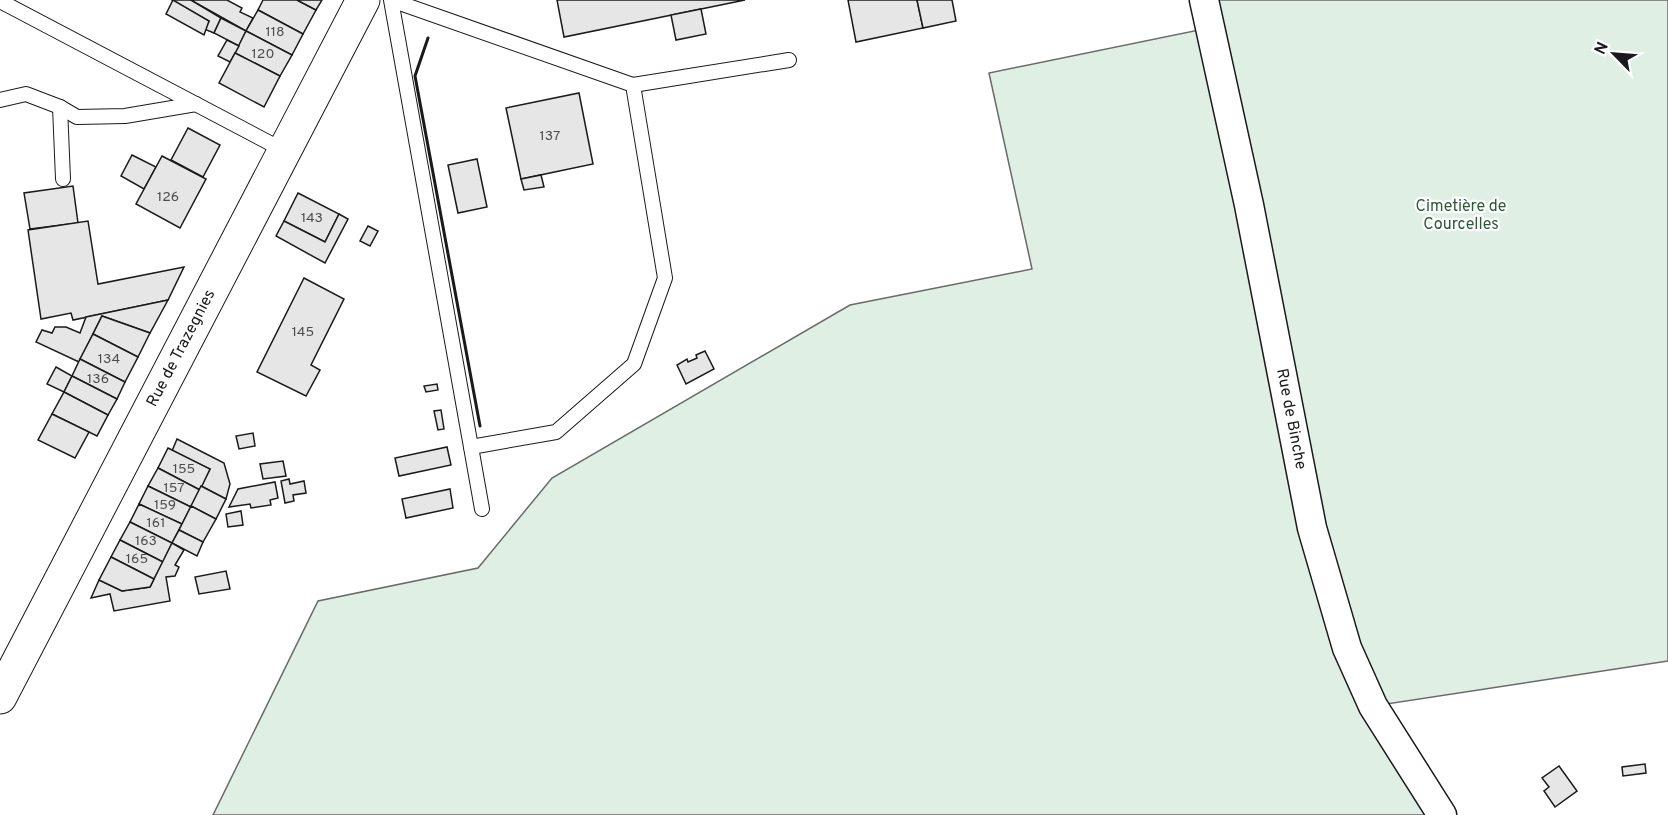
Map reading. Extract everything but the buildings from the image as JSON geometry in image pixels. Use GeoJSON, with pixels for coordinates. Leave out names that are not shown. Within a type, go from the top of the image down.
{"type":"FeatureCollection","features":[{"type":"Feature","properties":{"kind":"main road","name":"Rue de Trazegnies"},"geometry":{"type":"LineString","coordinates":[[0,697],[363,0]]}},
{"type":"Feature","properties":{"kind":"street","name":"Rue de Binche"},"geometry":{"type":"LineString","coordinates":[[1204,0],[1249,205],[1315,539],[1347,648],[1373,706],[1442,815]]}},
{"type":"Feature","properties":{"kind":"lane"},"geometry":{"type":"LineString","coordinates":[[482,509],[391,0],[633,85],[789,60]]}},
{"type":"Feature","properties":{"kind":"lane"},"geometry":{"type":"LineString","coordinates":[[0,1],[284,150]]}},
{"type":"Feature","properties":{"kind":"lane"},"geometry":{"type":"LineString","coordinates":[[471,447],[556,432],[634,364],[665,278],[633,85]]}},
{"type":"Feature","properties":{"kind":"lane"},"geometry":{"type":"LineString","coordinates":[[0,100],[27,94],[60,107],[77,117],[125,116],[196,104]]}},
{"type":"Feature","properties":{"kind":"lane"},"geometry":{"type":"LineString","coordinates":[[60,107],[63,179]]}},
{"type":"Feature","properties":{"kind":"green space","name":"Cimetière de Courcelles"},"geometry":{"type":"Polygon","coordinates":[[[1203,0],[1668,0],[1668,661],[1373,706],[1442,815],[213,815],[318,601],[478,568],[552,478],[850,305],[1032,269],[989,73],[1209,28],[1203,0]]]}},
{"type":"Feature","properties":{"kind":"wall"},"geometry":{"type":"LineString","coordinates":[[428,38],[415,76],[480,426]]}}]}
